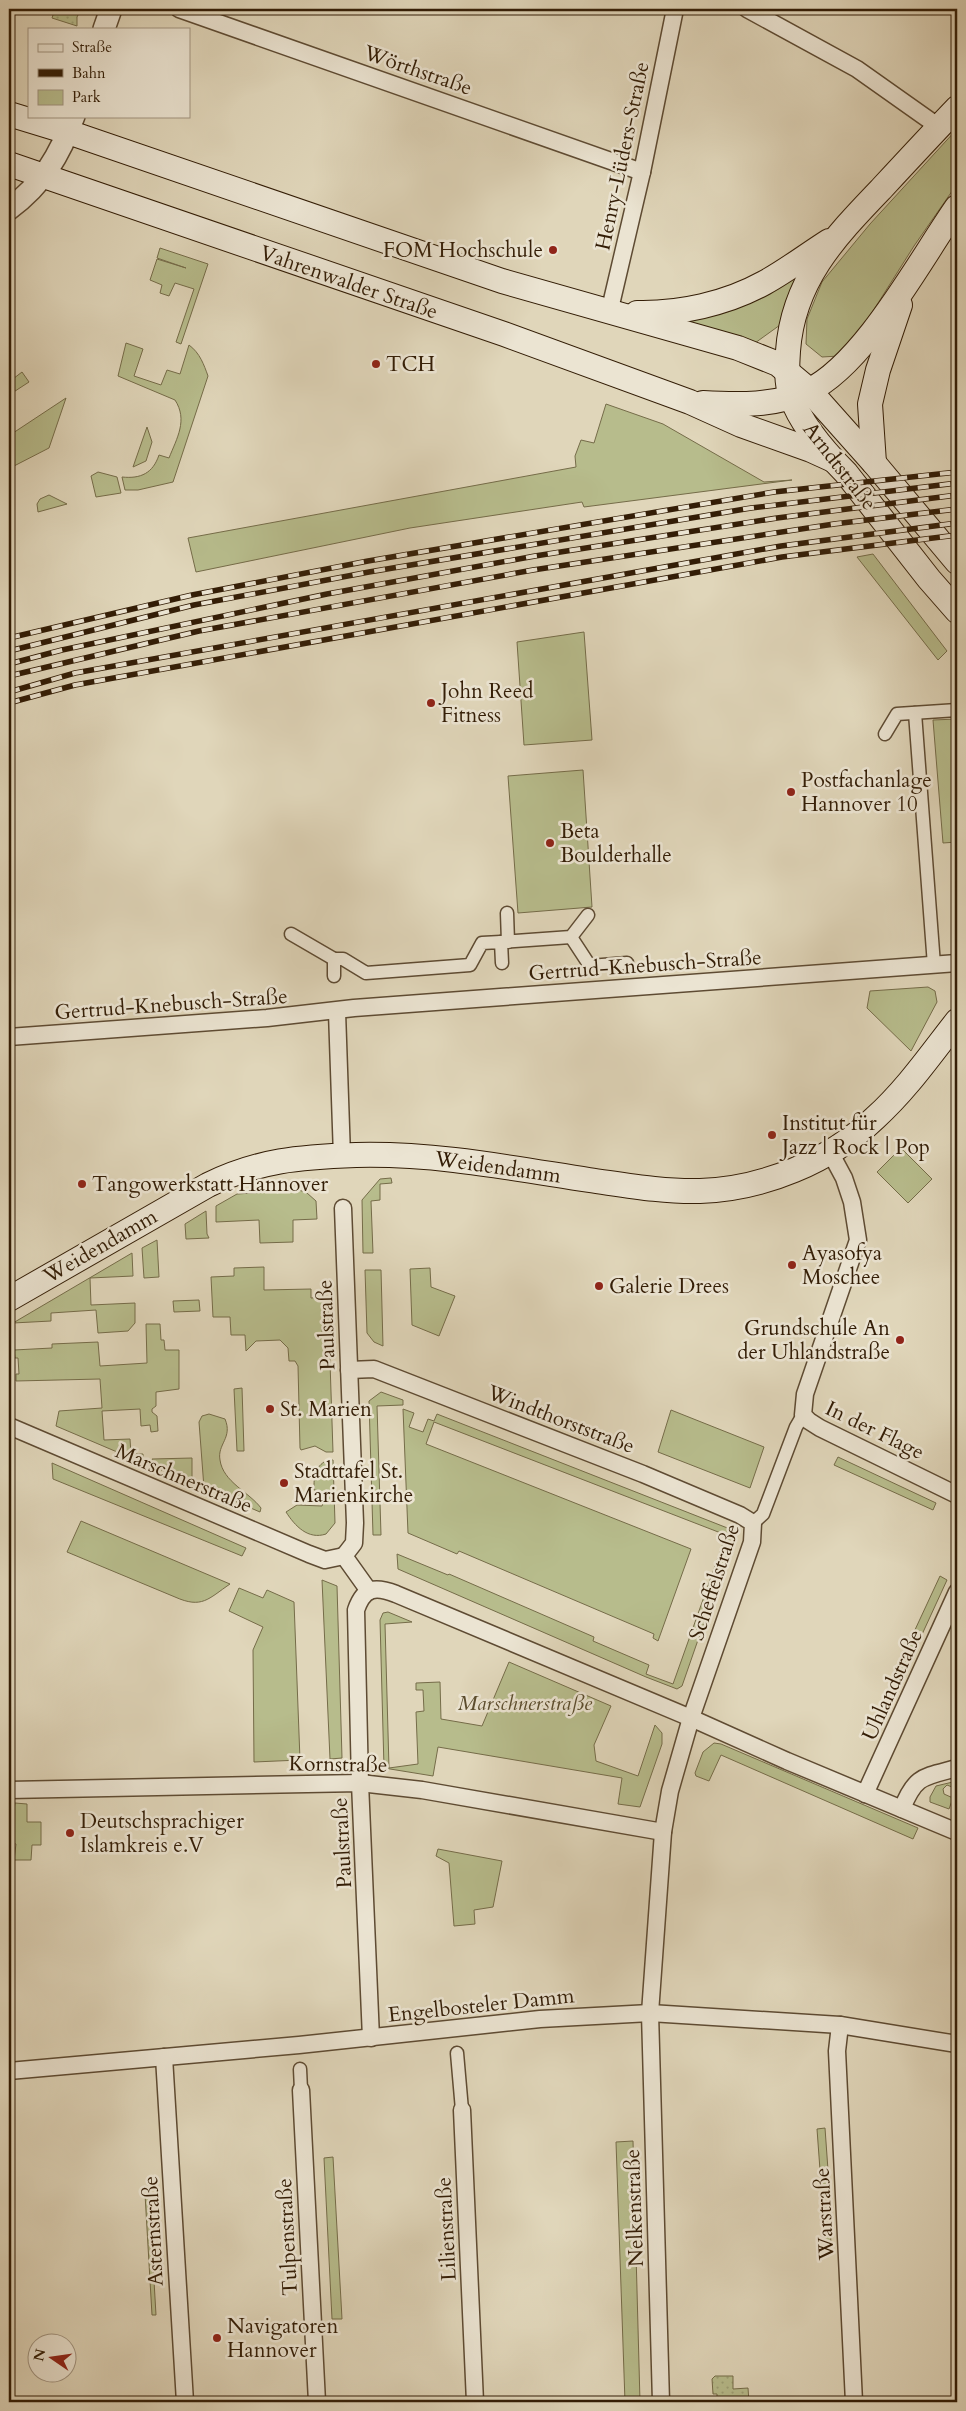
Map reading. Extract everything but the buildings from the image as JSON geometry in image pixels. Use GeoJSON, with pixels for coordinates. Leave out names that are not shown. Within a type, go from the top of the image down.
{"type":"FeatureCollection","features":[{"type":"Feature","properties":{"kind":"main road"},"geometry":{"type":"LineString","coordinates":[[609,313],[669,312],[724,299],[764,283],[834,237],[957,108]]}},
{"type":"Feature","properties":{"kind":"main road"},"geometry":{"type":"LineString","coordinates":[[9,114],[28,117]]}},
{"type":"Feature","properties":{"kind":"main road"},"geometry":{"type":"LineString","coordinates":[[34,118],[71,124],[502,281],[609,313],[738,348],[766,358],[787,370],[800,394],[874,462]]}},
{"type":"Feature","properties":{"kind":"main road","name":"Vahrenwalder Straße"},"geometry":{"type":"LineString","coordinates":[[9,164],[504,334],[690,402],[741,425],[811,450],[832,460]]}},
{"type":"Feature","properties":{"kind":"main road"},"geometry":{"type":"LineString","coordinates":[[907,284],[957,207]]}},
{"type":"Feature","properties":{"kind":"main road"},"geometry":{"type":"LineString","coordinates":[[787,370],[791,328],[799,298],[834,237]]}},
{"type":"Feature","properties":{"kind":"main road","name":"Vahrenwalder Straße"},"geometry":{"type":"LineString","coordinates":[[690,402],[740,404],[772,402],[800,394],[827,380],[843,366],[907,284]]}},
{"type":"Feature","properties":{"kind":"main road","name":"Arndtstraße"},"geometry":{"type":"LineString","coordinates":[[907,284],[873,389],[870,417],[874,462],[957,562]]}},
{"type":"Feature","properties":{"kind":"main road","name":"Arndtstraße"},"geometry":{"type":"LineString","coordinates":[[800,394],[800,415],[832,460],[846,473],[929,579],[957,611]]}},
{"type":"Feature","properties":{"kind":"main road","name":"Weidendamm"},"geometry":{"type":"LineString","coordinates":[[9,1299],[230,1174],[258,1164],[342,1156],[395,1154],[433,1156],[641,1187],[699,1191],[723,1189],[772,1178],[798,1168],[830,1152],[875,1119],[912,1080],[957,1020]]}},
{"type":"Feature","properties":{"kind":"street"},"geometry":{"type":"LineString","coordinates":[[104,28],[111,9]]}},
{"type":"Feature","properties":{"kind":"street","name":"Wörthstraße"},"geometry":{"type":"LineString","coordinates":[[179,9],[642,172]]}},
{"type":"Feature","properties":{"kind":"street","name":"Henry-Lüders-Straße"},"geometry":{"type":"LineString","coordinates":[[609,313],[642,172],[675,9]]}},
{"type":"Feature","properties":{"kind":"street"},"geometry":{"type":"LineString","coordinates":[[747,9],[857,69],[939,127]]}},
{"type":"Feature","properties":{"kind":"street"},"geometry":{"type":"LineString","coordinates":[[9,210],[46,176],[71,124]]}},
{"type":"Feature","properties":{"kind":"street"},"geometry":{"type":"LineString","coordinates":[[885,734],[897,714],[957,710]]}},
{"type":"Feature","properties":{"kind":"street"},"geometry":{"type":"LineString","coordinates":[[915,713],[934,965]]}},
{"type":"Feature","properties":{"kind":"street"},"geometry":{"type":"LineString","coordinates":[[503,969],[507,913]]}},
{"type":"Feature","properties":{"kind":"street"},"geometry":{"type":"LineString","coordinates":[[572,938],[588,915]]}},
{"type":"Feature","properties":{"kind":"street"},"geometry":{"type":"LineString","coordinates":[[291,934],[334,959],[343,958],[366,973],[470,965],[482,943],[572,938]]}},
{"type":"Feature","properties":{"kind":"street"},"geometry":{"type":"LineString","coordinates":[[572,938],[590,966],[627,964]]}},
{"type":"Feature","properties":{"kind":"street"},"geometry":{"type":"LineString","coordinates":[[334,959],[335,981]]}},
{"type":"Feature","properties":{"kind":"street","name":"Gertrud-Knebusch-Straße"},"geometry":{"type":"LineString","coordinates":[[9,1038],[337,1012],[354,1008],[957,964]]}},
{"type":"Feature","properties":{"kind":"street"},"geometry":{"type":"LineString","coordinates":[[337,1012],[342,1156]]}},
{"type":"Feature","properties":{"kind":"street","name":"Scheffelstraße"},"geometry":{"type":"LineString","coordinates":[[650,2013],[663,1832],[670,1791],[691,1718],[752,1542],[753,1523],[763,1514],[796,1427],[803,1415],[805,1394],[858,1240],[852,1202],[844,1178],[830,1152]]}},
{"type":"Feature","properties":{"kind":"street","name":"Paulstraße"},"geometry":{"type":"LineString","coordinates":[[343,1208],[354,1543],[344,1556]]}},
{"type":"Feature","properties":{"kind":"street","name":"Windthorststraße"},"geometry":{"type":"LineString","coordinates":[[349,1370],[374,1368],[740,1514],[753,1523]]}},
{"type":"Feature","properties":{"kind":"street","name":"In der Flage"},"geometry":{"type":"LineString","coordinates":[[803,1415],[809,1422],[820,1428],[957,1494]]}},
{"type":"Feature","properties":{"kind":"street","name":"Marschnerstraße"},"geometry":{"type":"LineString","coordinates":[[9,1426],[309,1554],[326,1560],[344,1556]]}},
{"type":"Feature","properties":{"kind":"street"},"geometry":{"type":"LineString","coordinates":[[344,1556],[369,1591],[380,1588],[396,1594],[957,1832]]}},
{"type":"Feature","properties":{"kind":"street","name":"Paulstraße"},"geometry":{"type":"LineString","coordinates":[[369,1591],[360,1599],[356,1610],[360,1783],[371,2038]]}},
{"type":"Feature","properties":{"kind":"street","name":"Uhlandstraße"},"geometry":{"type":"LineString","coordinates":[[865,1794],[957,1592]]}},
{"type":"Feature","properties":{"kind":"street"},"geometry":{"type":"LineString","coordinates":[[902,1809],[915,1783],[927,1777],[957,1768]]}},
{"type":"Feature","properties":{"kind":"street","name":"Kornstraße"},"geometry":{"type":"LineString","coordinates":[[9,1790],[360,1783],[422,1790],[663,1832]]}},
{"type":"Feature","properties":{"kind":"street","name":"Engelbosteler Damm"},"geometry":{"type":"LineString","coordinates":[[9,2071],[371,2038],[540,2020],[650,2013],[840,2025],[957,2044]]}},
{"type":"Feature","properties":{"kind":"street","name":"Nelkenstraße"},"geometry":{"type":"LineString","coordinates":[[650,2013],[661,2402]]}},
{"type":"Feature","properties":{"kind":"street","name":"Warstraße"},"geometry":{"type":"LineString","coordinates":[[840,2025],[837,2051],[854,2402]]}},
{"type":"Feature","properties":{"kind":"street","name":"Lilienstraße"},"geometry":{"type":"LineString","coordinates":[[457,2053],[462,2110],[475,2402]]}},
{"type":"Feature","properties":{"kind":"street","name":"Asternstraße"},"geometry":{"type":"LineString","coordinates":[[164,2057],[185,2402]]}},
{"type":"Feature","properties":{"kind":"street","name":"Tulpenstraße"},"geometry":{"type":"LineString","coordinates":[[300,2070],[317,2402]]}},
{"type":"Feature","properties":{"kind":"green space"},"geometry":{"type":"Polygon","coordinates":[[[55,9],[81,9],[77,17],[77,26],[52,18],[55,9]]]}},
{"type":"Feature","properties":{"kind":"green space"},"geometry":{"type":"Polygon","coordinates":[[[957,129],[957,184],[914,246],[861,330],[839,356],[822,357],[806,344],[807,319],[822,282],[870,224],[957,129]]]}},
{"type":"Feature","properties":{"kind":"green space"},"geometry":{"type":"Polygon","coordinates":[[[160,248],[208,264],[181,344],[176,342],[194,289],[175,283],[169,296],[160,293],[162,285],[150,280],[157,259],[186,268],[157,258],[160,248]]]}},
{"type":"Feature","properties":{"kind":"green space"},"geometry":{"type":"Polygon","coordinates":[[[808,266],[780,325],[755,343],[671,317],[808,266]]]}},
{"type":"Feature","properties":{"kind":"green space"},"geometry":{"type":"Polygon","coordinates":[[[126,343],[143,349],[134,376],[161,385],[167,370],[180,374],[189,345],[199,355],[208,376],[173,482],[138,490],[125,490],[122,477],[140,476],[150,470],[159,455],[169,458],[180,429],[181,415],[175,400],[118,376],[126,343]]]}},
{"type":"Feature","properties":{"kind":"green space"},"geometry":{"type":"Polygon","coordinates":[[[22,372],[29,382],[9,395],[9,382],[22,372]]]}},
{"type":"Feature","properties":{"kind":"green space"},"geometry":{"type":"Polygon","coordinates":[[[66,398],[49,448],[14,466],[9,448],[10,435],[66,398]]]}},
{"type":"Feature","properties":{"kind":"green space"},"geometry":{"type":"Polygon","coordinates":[[[606,404],[663,424],[764,482],[792,480],[584,507],[582,502],[410,528],[196,572],[188,538],[576,467],[575,456],[581,440],[594,443],[606,404]]]}},
{"type":"Feature","properties":{"kind":"green space"},"geometry":{"type":"Polygon","coordinates":[[[147,427],[152,442],[146,461],[133,467],[147,427]]]}},
{"type":"Feature","properties":{"kind":"green space"},"geometry":{"type":"Polygon","coordinates":[[[98,472],[117,477],[121,493],[96,497],[91,476],[98,472]]]}},
{"type":"Feature","properties":{"kind":"green space"},"geometry":{"type":"Polygon","coordinates":[[[49,495],[67,504],[38,512],[37,504],[40,499],[49,495]]]}},
{"type":"Feature","properties":{"kind":"green space"},"geometry":{"type":"Polygon","coordinates":[[[873,554],[947,651],[938,660],[857,557],[873,554]]]}},
{"type":"Feature","properties":{"kind":"green space"},"geometry":{"type":"Polygon","coordinates":[[[584,632],[592,740],[524,745],[517,642],[584,632]]]}},
{"type":"Feature","properties":{"kind":"green space"},"geometry":{"type":"Polygon","coordinates":[[[957,719],[957,842],[943,843],[933,720],[957,719]]]}},
{"type":"Feature","properties":{"kind":"green space","name":"Beta Boulderhalle"},"geometry":{"type":"Polygon","coordinates":[[[583,770],[592,907],[518,913],[508,776],[583,770]]]}},
{"type":"Feature","properties":{"kind":"green space"},"geometry":{"type":"Polygon","coordinates":[[[928,987],[935,991],[937,1002],[911,1051],[867,1008],[870,991],[928,987]]]}},
{"type":"Feature","properties":{"kind":"green space"},"geometry":{"type":"Polygon","coordinates":[[[901,1148],[932,1179],[908,1203],[877,1172],[901,1148]]]}},
{"type":"Feature","properties":{"kind":"green space"},"geometry":{"type":"Polygon","coordinates":[[[391,1178],[392,1183],[380,1184],[380,1200],[371,1201],[373,1253],[363,1253],[362,1200],[380,1179],[391,1178]]]}},
{"type":"Feature","properties":{"kind":"green space"},"geometry":{"type":"Polygon","coordinates":[[[299,1190],[307,1193],[316,1201],[317,1219],[293,1220],[293,1242],[260,1243],[259,1220],[216,1222],[216,1206],[237,1194],[299,1190]]]}},
{"type":"Feature","properties":{"kind":"green space"},"geometry":{"type":"Polygon","coordinates":[[[206,1211],[207,1234],[209,1238],[186,1239],[185,1224],[206,1211]]]}},
{"type":"Feature","properties":{"kind":"green space"},"geometry":{"type":"Polygon","coordinates":[[[157,1240],[159,1277],[144,1278],[142,1248],[157,1240]]]}},
{"type":"Feature","properties":{"kind":"green space"},"geometry":{"type":"Polygon","coordinates":[[[132,1253],[133,1276],[90,1278],[91,1305],[135,1303],[135,1323],[128,1331],[98,1333],[96,1310],[51,1313],[51,1321],[13,1323],[132,1253]]]}},
{"type":"Feature","properties":{"kind":"green space"},"geometry":{"type":"Polygon","coordinates":[[[264,1267],[264,1290],[311,1289],[311,1298],[328,1297],[329,1327],[322,1327],[322,1332],[329,1332],[333,1452],[326,1452],[315,1446],[301,1450],[300,1448],[298,1366],[295,1361],[289,1361],[288,1348],[280,1340],[256,1341],[246,1351],[245,1335],[231,1335],[230,1317],[213,1317],[211,1277],[234,1276],[234,1268],[264,1267]]]}},
{"type":"Feature","properties":{"kind":"green space"},"geometry":{"type":"Polygon","coordinates":[[[430,1268],[431,1287],[455,1296],[439,1336],[412,1325],[410,1269],[430,1268]]]}},
{"type":"Feature","properties":{"kind":"green space"},"geometry":{"type":"Polygon","coordinates":[[[365,1270],[381,1270],[383,1346],[374,1342],[367,1333],[365,1270]]]}},
{"type":"Feature","properties":{"kind":"green space"},"geometry":{"type":"Polygon","coordinates":[[[199,1300],[200,1311],[174,1312],[173,1301],[199,1300]]]}},
{"type":"Feature","properties":{"kind":"green space"},"geometry":{"type":"Polygon","coordinates":[[[146,1324],[160,1324],[161,1340],[164,1340],[165,1350],[179,1350],[179,1389],[156,1392],[156,1406],[152,1409],[152,1412],[157,1416],[158,1431],[151,1432],[150,1425],[141,1426],[140,1409],[102,1411],[104,1440],[130,1439],[131,1454],[143,1454],[143,1463],[56,1426],[59,1411],[102,1408],[100,1379],[16,1381],[16,1374],[19,1374],[18,1358],[15,1358],[14,1350],[52,1348],[52,1344],[98,1342],[100,1366],[147,1363],[146,1324]]]}},
{"type":"Feature","properties":{"kind":"green space"},"geometry":{"type":"Polygon","coordinates":[[[242,1388],[244,1451],[237,1451],[234,1389],[242,1388]]]}},
{"type":"Feature","properties":{"kind":"green space"},"geometry":{"type":"Polygon","coordinates":[[[381,1392],[403,1400],[403,1405],[377,1406],[381,1535],[373,1535],[369,1401],[381,1392]]]}},
{"type":"Feature","properties":{"kind":"green space"},"geometry":{"type":"Polygon","coordinates":[[[403,1409],[414,1413],[409,1427],[423,1432],[428,1419],[434,1421],[437,1414],[730,1529],[732,1542],[682,1686],[677,1689],[646,1677],[398,1569],[397,1554],[449,1574],[594,1637],[593,1641],[649,1665],[646,1674],[673,1684],[726,1535],[434,1422],[426,1444],[691,1549],[658,1641],[653,1638],[654,1634],[459,1551],[457,1554],[408,1533],[403,1409]]]}},
{"type":"Feature","properties":{"kind":"green space"},"geometry":{"type":"Polygon","coordinates":[[[671,1410],[764,1447],[750,1488],[658,1452],[671,1410]]]}},
{"type":"Feature","properties":{"kind":"green space"},"geometry":{"type":"Polygon","coordinates":[[[209,1414],[225,1419],[227,1426],[220,1454],[222,1468],[231,1481],[256,1502],[261,1508],[260,1512],[204,1488],[199,1422],[202,1416],[209,1414]]]}},
{"type":"Feature","properties":{"kind":"green space"},"geometry":{"type":"Polygon","coordinates":[[[838,1457],[936,1503],[933,1510],[834,1465],[838,1457]]]}},
{"type":"Feature","properties":{"kind":"green space"},"geometry":{"type":"Polygon","coordinates":[[[192,1458],[192,1483],[152,1466],[152,1459],[192,1458]]]}},
{"type":"Feature","properties":{"kind":"green space"},"geometry":{"type":"Polygon","coordinates":[[[327,1460],[333,1460],[335,1523],[326,1534],[313,1535],[298,1527],[286,1512],[297,1505],[322,1506],[325,1499],[320,1491],[314,1490],[314,1480],[317,1469],[327,1460]]]}},
{"type":"Feature","properties":{"kind":"green space"},"geometry":{"type":"Polygon","coordinates":[[[52,1463],[246,1548],[242,1556],[53,1479],[52,1463]]]}},
{"type":"Feature","properties":{"kind":"green space"},"geometry":{"type":"Polygon","coordinates":[[[81,1521],[230,1584],[204,1601],[184,1601],[67,1552],[81,1521]]]}},
{"type":"Feature","properties":{"kind":"green space"},"geometry":{"type":"Polygon","coordinates":[[[940,1576],[947,1580],[902,1678],[894,1675],[940,1576]]]}},
{"type":"Feature","properties":{"kind":"green space"},"geometry":{"type":"Polygon","coordinates":[[[322,1580],[337,1586],[342,1758],[330,1759],[322,1580]]]}},
{"type":"Feature","properties":{"kind":"green space"},"geometry":{"type":"Polygon","coordinates":[[[239,1588],[263,1598],[267,1590],[294,1602],[300,1760],[254,1762],[253,1650],[263,1627],[229,1611],[239,1588]]]}},
{"type":"Feature","properties":{"kind":"green space"},"geometry":{"type":"Polygon","coordinates":[[[388,1612],[412,1622],[385,1624],[389,1768],[418,1764],[416,1712],[424,1711],[423,1690],[416,1690],[416,1683],[440,1682],[441,1719],[482,1726],[509,1662],[611,1706],[594,1745],[596,1761],[638,1776],[655,1725],[662,1733],[662,1744],[640,1807],[618,1804],[622,1778],[438,1747],[433,1776],[384,1768],[380,1620],[383,1613],[388,1612]]]}},
{"type":"Feature","properties":{"kind":"green space"},"geometry":{"type":"Polygon","coordinates":[[[714,1743],[721,1744],[918,1828],[913,1839],[721,1755],[709,1781],[696,1776],[695,1773],[703,1752],[714,1743]]]}},
{"type":"Feature","properties":{"kind":"green space"},"geometry":{"type":"Polygon","coordinates":[[[957,1781],[957,1789],[947,1785],[943,1789],[944,1794],[953,1798],[949,1809],[930,1802],[930,1797],[936,1786],[957,1781]]]}},
{"type":"Feature","properties":{"kind":"green space"},"geometry":{"type":"Polygon","coordinates":[[[15,1803],[27,1804],[27,1822],[41,1822],[41,1845],[32,1845],[31,1860],[14,1860],[16,1844],[9,1842],[9,1838],[15,1803]]]}},
{"type":"Feature","properties":{"kind":"green space"},"geometry":{"type":"Polygon","coordinates":[[[438,1849],[502,1861],[493,1907],[474,1910],[475,1924],[454,1926],[449,1863],[436,1856],[438,1849]]]}},
{"type":"Feature","properties":{"kind":"green space"},"geometry":{"type":"Polygon","coordinates":[[[825,2128],[828,2170],[820,2170],[817,2129],[825,2128]]]}},
{"type":"Feature","properties":{"kind":"green space"},"geometry":{"type":"Polygon","coordinates":[[[633,2141],[640,2402],[625,2402],[616,2142],[633,2141]]]}},
{"type":"Feature","properties":{"kind":"green space"},"geometry":{"type":"Polygon","coordinates":[[[333,2157],[342,2319],[332,2319],[324,2158],[333,2157]]]}},
{"type":"Feature","properties":{"kind":"green space"},"geometry":{"type":"Polygon","coordinates":[[[821,2178],[828,2178],[831,2245],[824,2246],[821,2178]]]}},
{"type":"Feature","properties":{"kind":"green space"},"geometry":{"type":"Polygon","coordinates":[[[145,2194],[149,2194],[156,2315],[152,2315],[145,2194]]]}},
{"type":"Feature","properties":{"kind":"green space"},"geometry":{"type":"Polygon","coordinates":[[[715,2376],[733,2376],[733,2389],[748,2388],[749,2402],[717,2402],[717,2394],[713,2394],[712,2379],[715,2376]]]}},
{"type":"Feature","properties":{"kind":"railway"},"geometry":{"type":"LineString","coordinates":[[9,638],[192,595],[368,561],[774,492],[957,472]]}},
{"type":"Feature","properties":{"kind":"railway"},"geometry":{"type":"LineString","coordinates":[[9,651],[194,605],[369,572],[751,508],[957,483]]}},
{"type":"Feature","properties":{"kind":"railway"},"geometry":{"type":"LineString","coordinates":[[9,664],[62,650],[327,594],[535,556],[777,518],[957,495]]}},
{"type":"Feature","properties":{"kind":"railway"},"geometry":{"type":"LineString","coordinates":[[9,676],[199,631],[533,570],[834,524],[957,509]]}},
{"type":"Feature","properties":{"kind":"railway"},"geometry":{"type":"LineString","coordinates":[[9,692],[75,673],[781,546],[957,523]]}},
{"type":"Feature","properties":{"kind":"railway"},"geometry":{"type":"LineString","coordinates":[[9,703],[75,685],[782,557],[957,535]]}},
{"type":"Feature","properties":{"kind":"place","name":"FOM Hochschule"},"geometry":{"type":"Point","coordinates":[553,250]}},
{"type":"Feature","properties":{"kind":"place","name":"TCH"},"geometry":{"type":"Point","coordinates":[376,364]}},
{"type":"Feature","properties":{"kind":"place","name":"John Reed Fitness"},"geometry":{"type":"Point","coordinates":[431,703]}},
{"type":"Feature","properties":{"kind":"place","name":"Postfachanlage Hannover 10"},"geometry":{"type":"Point","coordinates":[791,792]}},
{"type":"Feature","properties":{"kind":"place","name":"Beta Boulderhalle"},"geometry":{"type":"Point","coordinates":[550,843]}},
{"type":"Feature","properties":{"kind":"place","name":"Institut für Jazz | Rock | Pop"},"geometry":{"type":"Point","coordinates":[772,1135]}},
{"type":"Feature","properties":{"kind":"place","name":"Tangowerkstatt Hannover"},"geometry":{"type":"Point","coordinates":[82,1184]}},
{"type":"Feature","properties":{"kind":"place","name":"Ayasofya Moschee"},"geometry":{"type":"Point","coordinates":[792,1265]}},
{"type":"Feature","properties":{"kind":"place","name":"Galerie Drees"},"geometry":{"type":"Point","coordinates":[599,1286]}},
{"type":"Feature","properties":{"kind":"place","name":"Grundschule An der Uhlandstraße"},"geometry":{"type":"Point","coordinates":[900,1340]}},
{"type":"Feature","properties":{"kind":"place","name":"St. Marien"},"geometry":{"type":"Point","coordinates":[270,1409]}},
{"type":"Feature","properties":{"kind":"place","name":"Stadttafel St. Marienkirche"},"geometry":{"type":"Point","coordinates":[284,1483]}},
{"type":"Feature","properties":{"kind":"place","name":"Deutschsprachiger Islamkreis e.V"},"geometry":{"type":"Point","coordinates":[70,1833]}},
{"type":"Feature","properties":{"kind":"place","name":"Navigatoren Hannover"},"geometry":{"type":"Point","coordinates":[217,2338]}}]}
